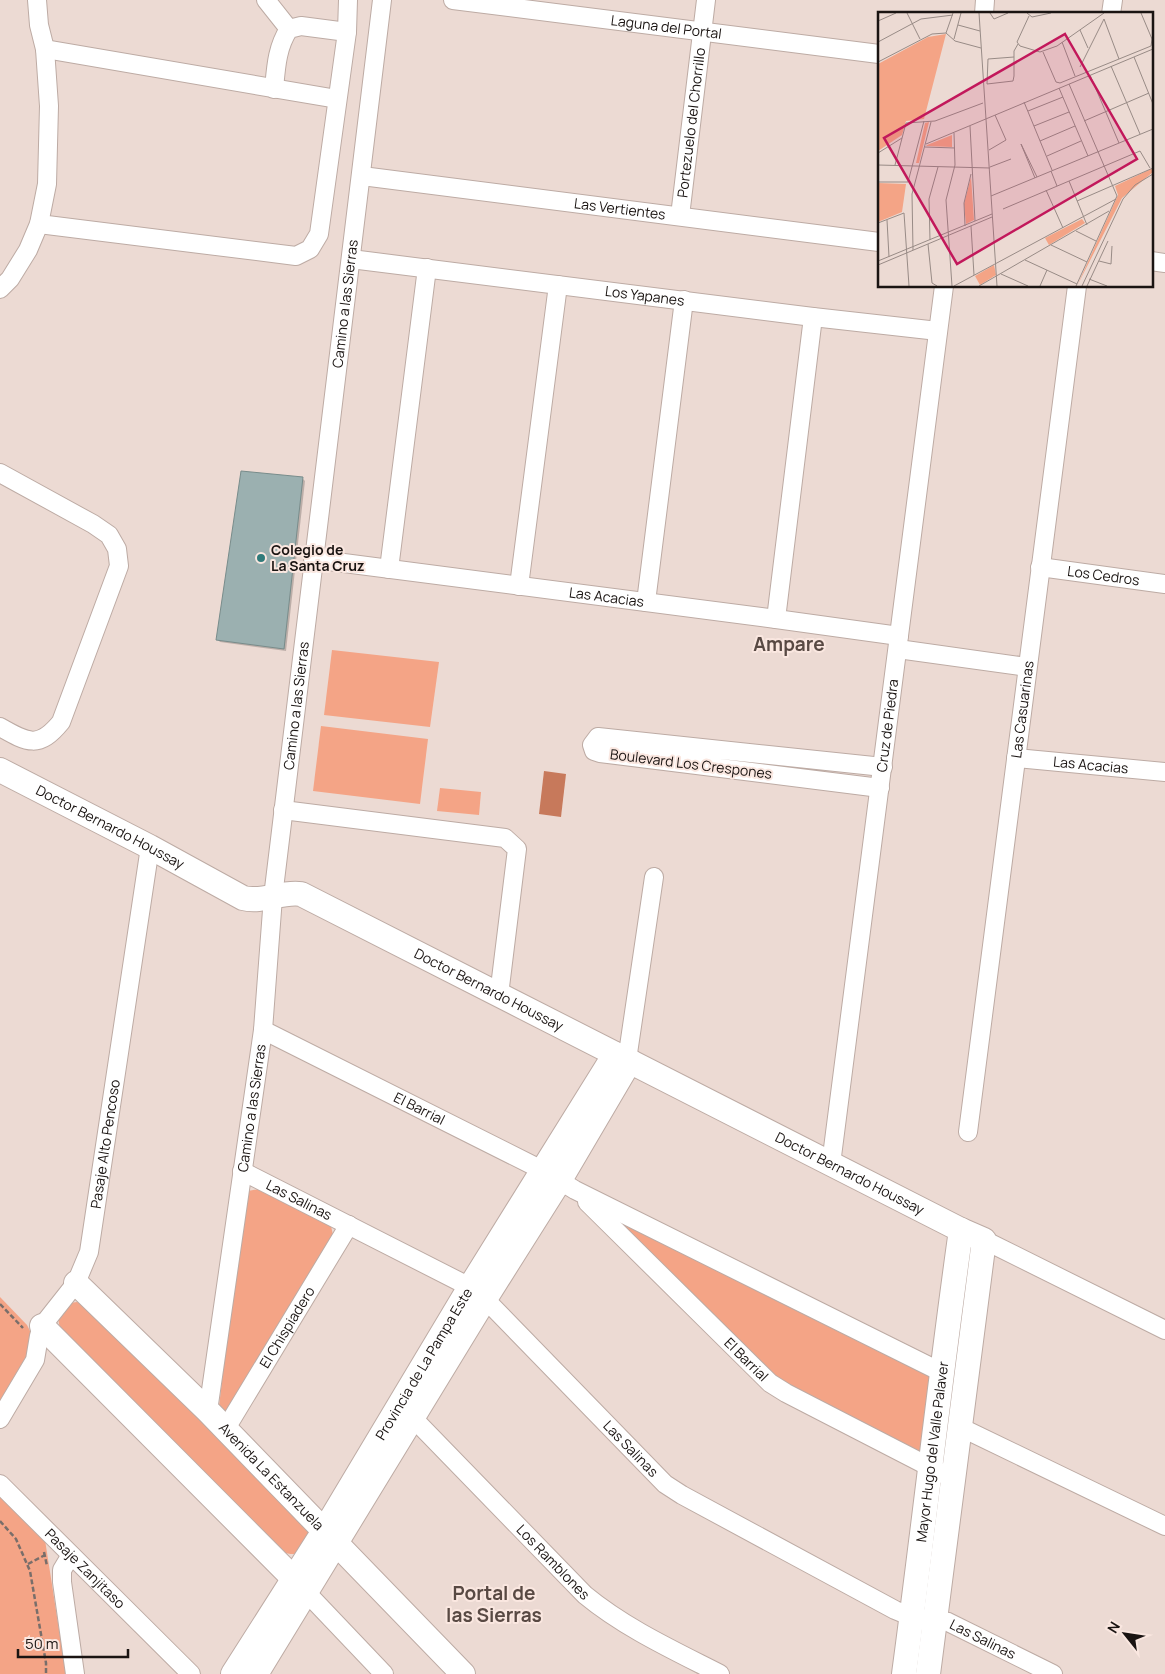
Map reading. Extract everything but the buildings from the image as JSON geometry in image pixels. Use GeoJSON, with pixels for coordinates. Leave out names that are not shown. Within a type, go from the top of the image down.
{"type":"FeatureCollection","features":[{"type":"Feature","properties":{"kind":"street"},"geometry":{"type":"LineString","coordinates":[[0,289],[10,279],[28,250],[39,224],[46,184],[49,106],[45,49],[39,25],[37,0]]}},
{"type":"Feature","properties":{"kind":"street"},"geometry":{"type":"LineString","coordinates":[[266,0],[289,29]]}},
{"type":"Feature","properties":{"kind":"street"},"geometry":{"type":"LineString","coordinates":[[39,224],[296,256],[310,249],[318,234],[347,32],[348,0]]}},
{"type":"Feature","properties":{"kind":"street","name":"Camino a las Sierras"},"geometry":{"type":"LineString","coordinates":[[208,1411],[263,1030],[273,897],[283,810],[382,0]]}},
{"type":"Feature","properties":{"kind":"street","name":"Laguna del Portal"},"geometry":{"type":"LineString","coordinates":[[453,0],[878,54]]}},
{"type":"Feature","properties":{"kind":"street","name":"Portezuelo del Chorrillo"},"geometry":{"type":"LineString","coordinates":[[680,216],[706,0]]}},
{"type":"Feature","properties":{"kind":"street"},"geometry":{"type":"LineString","coordinates":[[274,89],[280,48],[282,40],[289,29],[302,26],[347,32]]}},
{"type":"Feature","properties":{"kind":"street"},"geometry":{"type":"LineString","coordinates":[[45,49],[337,99]]}},
{"type":"Feature","properties":{"kind":"street","name":"Las Vertientes"},"geometry":{"type":"LineString","coordinates":[[362,176],[878,242]]}},
{"type":"Feature","properties":{"kind":"street","name":"Los Yapanes"},"geometry":{"type":"LineString","coordinates":[[351,259],[938,331]]}},
{"type":"Feature","properties":{"kind":"street"},"geometry":{"type":"LineString","coordinates":[[1152,262],[1165,263]]}},
{"type":"Feature","properties":{"kind":"street"},"geometry":{"type":"LineString","coordinates":[[389,569],[427,268]]}},
{"type":"Feature","properties":{"kind":"street"},"geometry":{"type":"LineString","coordinates":[[518,586],[558,285]]}},
{"type":"Feature","properties":{"kind":"street","name":"Cruz de Piedra"},"geometry":{"type":"LineString","coordinates":[[831,1164],[944,288]]}},
{"type":"Feature","properties":{"kind":"street","name":"Las Casuarinas"},"geometry":{"type":"LineString","coordinates":[[968,1132],[1077,288]]}},
{"type":"Feature","properties":{"kind":"street"},"geometry":{"type":"LineString","coordinates":[[646,602],[684,300]]}},
{"type":"Feature","properties":{"kind":"street"},"geometry":{"type":"LineString","coordinates":[[776,619],[814,317]]}},
{"type":"Feature","properties":{"kind":"street"},"geometry":{"type":"LineString","coordinates":[[0,473],[94,524],[109,535],[117,549],[118,566],[61,722],[50,736],[37,740],[21,739],[0,727]]}},
{"type":"Feature","properties":{"kind":"street","name":"Las Acacias"},"geometry":{"type":"LineString","coordinates":[[313,559],[776,619],[1027,667]]}},
{"type":"Feature","properties":{"kind":"street","name":"Los Cedros"},"geometry":{"type":"LineString","coordinates":[[1040,567],[1165,584]]}},
{"type":"Feature","properties":{"kind":"street","name":"Boulevard Los Crespones"},"geometry":{"type":"LineString","coordinates":[[880,788],[600,753],[594,751],[592,745],[598,737],[883,767]]}},
{"type":"Feature","properties":{"kind":"street","name":"Las Acacias"},"geometry":{"type":"LineString","coordinates":[[1016,758],[1165,772]]}},
{"type":"Feature","properties":{"kind":"street","name":"Doctor Bernardo Houssay"},"geometry":{"type":"LineString","coordinates":[[0,770],[150,847],[243,898],[251,900],[290,892],[300,894],[831,1164],[1165,1330]]}},
{"type":"Feature","properties":{"kind":"street"},"geometry":{"type":"LineString","coordinates":[[283,810],[505,838],[517,849],[499,995]]}},
{"type":"Feature","properties":{"kind":"street","name":"Pasaje Alto Pencoso"},"geometry":{"type":"LineString","coordinates":[[0,1419],[35,1360],[39,1336],[34,1329],[76,1283],[89,1252],[150,847]]}},
{"type":"Feature","properties":{"kind":"street","name":"Provincia de La Pampa Este"},"geometry":{"type":"LineString","coordinates":[[233,1674],[300,1585],[478,1293],[560,1180],[624,1058],[654,877]]}},
{"type":"Feature","properties":{"kind":"street","name":"El Barrial"},"geometry":{"type":"LineString","coordinates":[[263,1030],[941,1372]]}},
{"type":"Feature","properties":{"kind":"street","name":"Las Salinas"},"geometry":{"type":"LineString","coordinates":[[242,1171],[350,1225],[478,1293],[665,1484],[887,1605],[923,1618],[948,1622],[1053,1674]]}},
{"type":"Feature","properties":{"kind":"street","name":"El Barrial"},"geometry":{"type":"LineString","coordinates":[[560,1180],[770,1383],[953,1479]]}},
{"type":"Feature","properties":{"kind":"street","name":"El Chispiadero"},"geometry":{"type":"LineString","coordinates":[[225,1430],[350,1225]]}},
{"type":"Feature","properties":{"kind":"street","name":"Mayor Hugo del Valle Palaver"},"geometry":{"type":"LineString","coordinates":[[928,1674],[923,1618],[930,1468],[941,1372],[973,1235]]}},
{"type":"Feature","properties":{"kind":"street","name":"Mayor Hugo del Valle Palaver"},"geometry":{"type":"LineString","coordinates":[[904,1674],[923,1618],[953,1479],[960,1427],[973,1235]]}},
{"type":"Feature","properties":{"kind":"street","name":"Avenida La Estanzuela"},"geometry":{"type":"LineString","coordinates":[[76,1283],[208,1411],[464,1674]]}},
{"type":"Feature","properties":{"kind":"street","name":"Provincia de La Pampa Este"},"geometry":{"type":"LineString","coordinates":[[330,1537],[413,1418],[478,1293]]}},
{"type":"Feature","properties":{"kind":"street"},"geometry":{"type":"LineString","coordinates":[[34,1329],[300,1585],[384,1674]]}},
{"type":"Feature","properties":{"kind":"street","name":"Los Ramblones"},"geometry":{"type":"LineString","coordinates":[[413,1418],[584,1595],[629,1627],[720,1674]]}},
{"type":"Feature","properties":{"kind":"street"},"geometry":{"type":"LineString","coordinates":[[960,1427],[1165,1526]]}},
{"type":"Feature","properties":{"kind":"street","name":"Pasaje Zanjitaso"},"geometry":{"type":"LineString","coordinates":[[0,1484],[191,1674]]}},
{"type":"Feature","properties":{"kind":"street"},"geometry":{"type":"LineString","coordinates":[[70,1555],[62,1570],[62,1582],[76,1674]]}},
{"type":"Feature","properties":{"kind":"street","name":"Provincia de La Pampa Este"},"geometry":{"type":"LineString","coordinates":[[256,1674],[300,1585]]}},
{"type":"Feature","properties":{"kind":"path"},"geometry":{"type":"LineString","coordinates":[[0,1304],[34,1329]]}},
{"type":"Feature","properties":{"kind":"path"},"geometry":{"type":"LineString","coordinates":[[0,1521],[16,1539],[28,1564],[46,1662],[46,1674]]}},
{"type":"Feature","properties":{"kind":"path"},"geometry":{"type":"LineString","coordinates":[[42,1544],[48,1574]]}},
{"type":"Feature","properties":{"kind":"path"},"geometry":{"type":"LineString","coordinates":[[28,1564],[45,1555]]}},
{"type":"Feature","properties":{"kind":"shaded area"},"geometry":{"type":"Polygon","coordinates":[[[332,650],[439,662],[430,727],[324,715],[332,650]]]}},
{"type":"Feature","properties":{"kind":"shaded area"},"geometry":{"type":"Polygon","coordinates":[[[321,726],[428,739],[420,804],[313,791],[321,726]]]}},
{"type":"Feature","properties":{"kind":"shaded area"},"geometry":{"type":"Polygon","coordinates":[[[544,771],[566,774],[561,817],[539,814],[544,771]]]}},
{"type":"Feature","properties":{"kind":"shaded area"},"geometry":{"type":"Polygon","coordinates":[[[440,788],[481,792],[479,815],[437,811],[440,788]]]}},
{"type":"Feature","properties":{"kind":"shaded area"},"geometry":{"type":"Polygon","coordinates":[[[259,1189],[331,1226],[333,1235],[226,1414],[219,1407],[242,1200],[248,1191],[259,1189]]]}},
{"type":"Feature","properties":{"kind":"shaded area"},"geometry":{"type":"Polygon","coordinates":[[[627,1220],[929,1376],[933,1385],[924,1448],[915,1453],[779,1382],[622,1228],[623,1221],[627,1220]]]}},
{"type":"Feature","properties":{"kind":"shaded area"},"geometry":{"type":"Polygon","coordinates":[[[0,1297],[27,1325],[33,1337],[31,1348],[0,1401],[0,1297]]]}},
{"type":"Feature","properties":{"kind":"shaded area"},"geometry":{"type":"Polygon","coordinates":[[[77,1302],[85,1305],[309,1528],[310,1535],[298,1552],[295,1554],[286,1553],[62,1332],[58,1315],[70,1303],[77,1302]]]}},
{"type":"Feature","properties":{"kind":"shaded area"},"geometry":{"type":"Polygon","coordinates":[[[0,1494],[45,1540],[66,1674],[0,1674],[0,1494]]]}},
{"type":"Feature","properties":{"kind":"place","name":"Colegio de La Santa Cruz"},"geometry":{"type":"Point","coordinates":[261,558]}},
{"type":"Feature","properties":{"kind":"district","name":"Ampare"},"geometry":{"type":"Point","coordinates":[789,644]}},
{"type":"Feature","properties":{"kind":"district","name":"Portal de las Sierras"},"geometry":{"type":"Point","coordinates":[494,1604]}}]}
